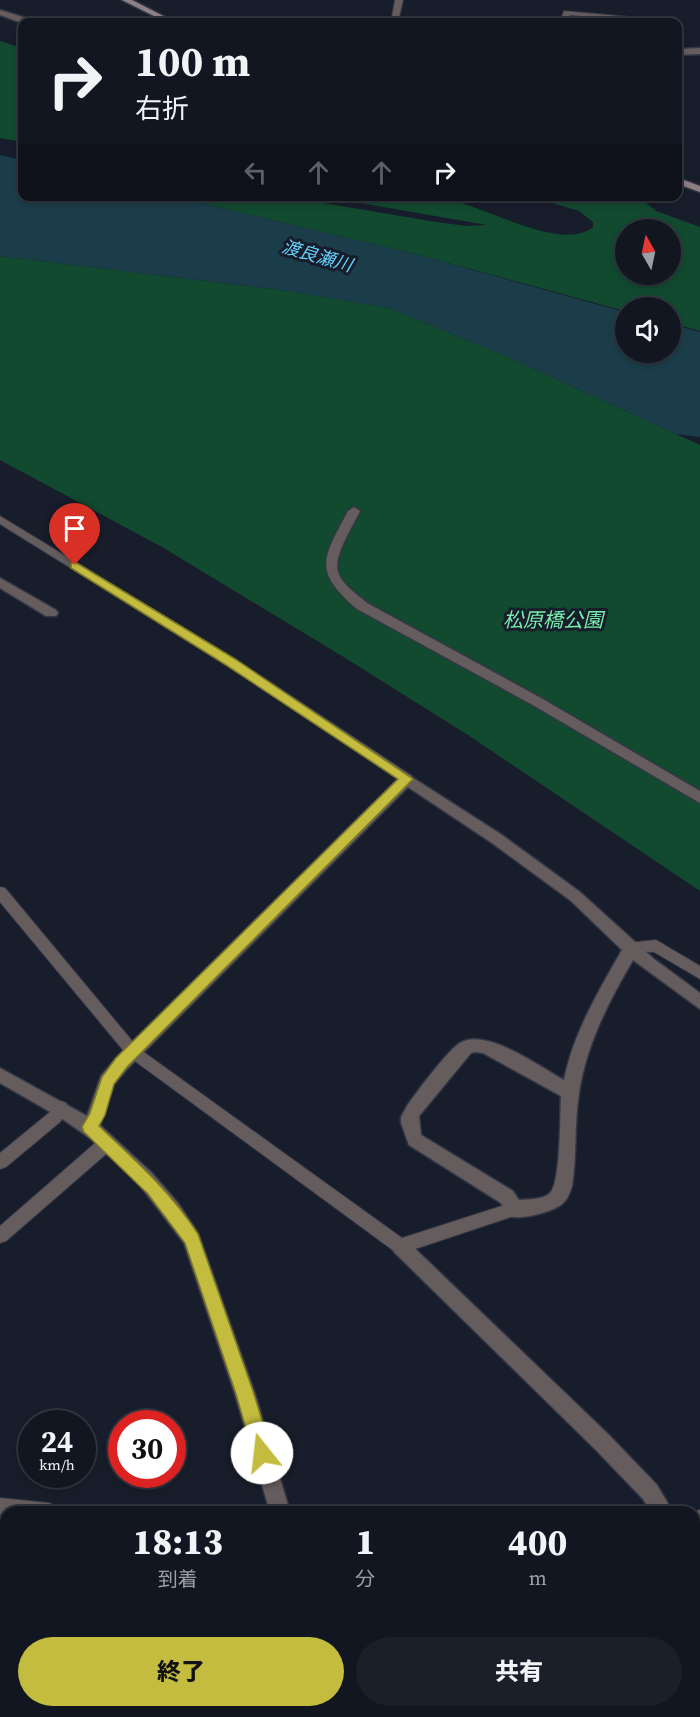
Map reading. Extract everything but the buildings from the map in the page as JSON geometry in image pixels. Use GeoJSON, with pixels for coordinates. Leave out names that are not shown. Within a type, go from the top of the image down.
{"type":"FeatureCollection","features":[{"type":"Feature","properties":{"kind":"street"},"geometry":{"type":"LineString","coordinates":[[126,0],[163,18]]}},
{"type":"Feature","properties":{"kind":"street"},"geometry":{"type":"LineString","coordinates":[[0,12],[18,18]]}},
{"type":"Feature","properties":{"kind":"street"},"geometry":{"type":"LineString","coordinates":[[682,52],[700,51]]}},
{"type":"Feature","properties":{"kind":"street"},"geometry":{"type":"LineString","coordinates":[[682,182],[700,189]]}},
{"type":"Feature","properties":{"kind":"street"},"geometry":{"type":"LineString","coordinates":[[354,511],[334,550],[331,571],[349,597],[536,701],[700,798]]}},
{"type":"Feature","properties":{"kind":"street"},"geometry":{"type":"LineString","coordinates":[[0,582],[51,613]]}},
{"type":"Feature","properties":{"kind":"street"},"geometry":{"type":"LineString","coordinates":[[90,1127],[97,1115],[107,1081],[133,1052],[407,779],[497,839],[575,896],[648,964],[700,1002]]}},
{"type":"Feature","properties":{"kind":"street"},"geometry":{"type":"LineString","coordinates":[[570,1092],[486,1046],[475,1045],[465,1048],[410,1115],[410,1130],[415,1140],[507,1197],[514,1209],[549,1203],[560,1195],[564,1179],[570,1092],[588,1031],[609,987],[632,947]]}},
{"type":"Feature","properties":{"kind":"street"},"geometry":{"type":"LineString","coordinates":[[0,1075],[61,1108],[90,1127],[154,1189],[192,1239],[245,1394],[278,1506]]}},
{"type":"Feature","properties":{"kind":"street"},"geometry":{"type":"LineString","coordinates":[[400,1246],[602,1442],[650,1492],[659,1506]]}},
{"type":"Feature","properties":{"kind":"lane"},"geometry":{"type":"LineString","coordinates":[[395,18],[399,0]]}},
{"type":"Feature","properties":{"kind":"lane"},"geometry":{"type":"LineString","coordinates":[[565,18],[567,13],[620,18]]}},
{"type":"Feature","properties":{"kind":"lane"},"geometry":{"type":"LineString","coordinates":[[0,519],[231,662],[407,779]]}},
{"type":"Feature","properties":{"kind":"lane"},"geometry":{"type":"LineString","coordinates":[[0,892],[133,1052],[400,1246],[514,1209]]}},
{"type":"Feature","properties":{"kind":"lane"},"geometry":{"type":"LineString","coordinates":[[632,947],[656,946],[700,973]]}},
{"type":"Feature","properties":{"kind":"lane"},"geometry":{"type":"LineString","coordinates":[[0,1162],[55,1117],[61,1108]]}},
{"type":"Feature","properties":{"kind":"lane"},"geometry":{"type":"LineString","coordinates":[[0,1236],[107,1143]]}},
{"type":"Feature","properties":{"kind":"green space"},"geometry":{"type":"Polygon","coordinates":[[[0,41],[18,47],[18,141],[0,138],[0,41]]]}},
{"type":"Feature","properties":{"kind":"green space"},"geometry":{"type":"Polygon","coordinates":[[[192,201],[312,201],[436,222],[467,226],[487,225],[349,201],[454,201],[540,230],[561,234],[579,234],[593,227],[593,222],[579,211],[545,201],[644,201],[656,211],[678,219],[615,219],[615,285],[681,285],[681,220],[700,227],[700,331],[681,326],[681,297],[615,297],[615,308],[415,254],[192,201]]]}},
{"type":"Feature","properties":{"kind":"green space","name":"松原橋公園"},"geometry":{"type":"Polygon","coordinates":[[[0,256],[289,291],[389,308],[508,357],[700,445],[700,891],[468,735],[342,656],[162,547],[0,460],[0,256]]]}},
{"type":"Feature","properties":{"kind":"water","name":"渡良瀬川"},"geometry":{"type":"Polygon","coordinates":[[[0,155],[18,159],[18,201],[192,201],[415,254],[615,309],[615,363],[681,363],[681,327],[700,332],[700,437],[676,434],[508,357],[389,308],[289,291],[0,256],[0,155]]]}},
{"type":"Feature","properties":{"kind":"route"},"geometry":{"type":"LineString","coordinates":[[75,565],[231,662],[364,748],[407,779],[122,1063],[107,1081],[97,1115],[90,1127],[154,1189],[192,1239],[245,1394],[262,1453]]}}]}
